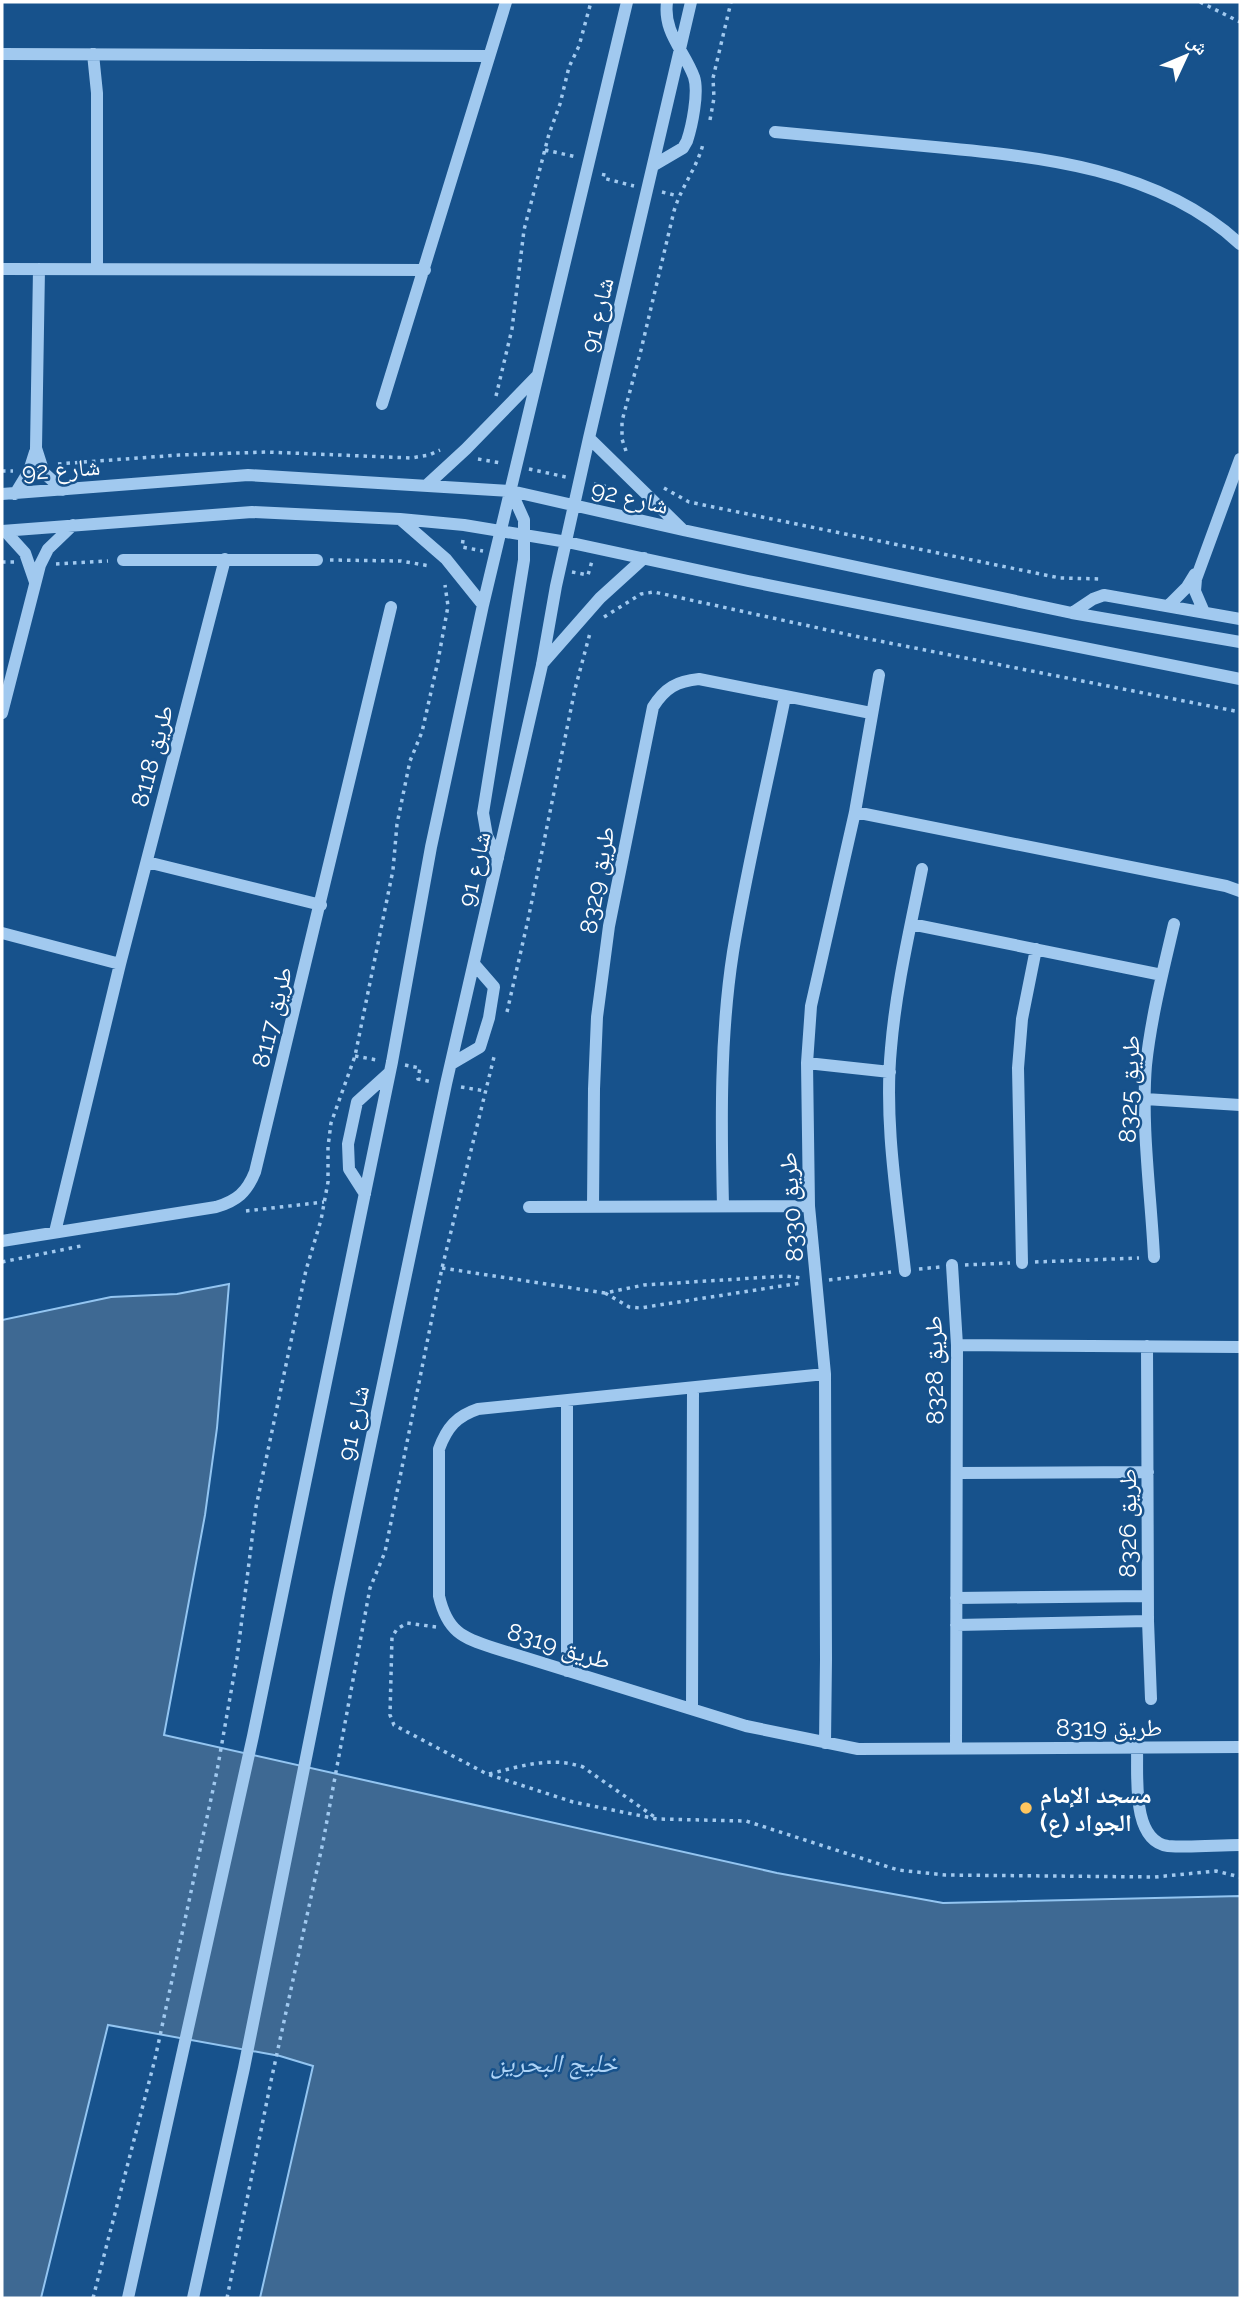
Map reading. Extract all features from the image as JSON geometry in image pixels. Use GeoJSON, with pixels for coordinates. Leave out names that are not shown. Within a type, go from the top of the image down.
{"type":"FeatureCollection","features":[{"type":"Feature","properties":{"kind":"street"},"geometry":{"type":"LineString","coordinates":[[382,404],[425,270],[487,56],[506,2]]}},
{"type":"Feature","properties":{"kind":"street","name":"شارع 91"},"geometry":{"type":"LineString","coordinates":[[128,2298],[253,1736],[391,1068],[431,847],[483,605],[627,2]]}},
{"type":"Feature","properties":{"kind":"street"},"geometry":{"type":"LineString","coordinates":[[654,165],[683,148],[690,134],[696,86],[691,71],[669,31],[667,2]]}},
{"type":"Feature","properties":{"kind":"street","name":"شارع 91"},"geometry":{"type":"LineString","coordinates":[[194,2298],[244,2068],[307,1747],[446,1084],[542,665],[556,586],[589,438],[691,2]]}},
{"type":"Feature","properties":{"kind":"street"},"geometry":{"type":"LineString","coordinates":[[2,54],[487,56]]}},
{"type":"Feature","properties":{"kind":"street"},"geometry":{"type":"LineString","coordinates":[[93,54],[97,93],[97,269]]}},
{"type":"Feature","properties":{"kind":"street"},"geometry":{"type":"LineString","coordinates":[[775,132],[1022,155],[1109,173],[1179,201],[1240,244]]}},
{"type":"Feature","properties":{"kind":"street"},"geometry":{"type":"LineString","coordinates":[[2,269],[425,270]]}},
{"type":"Feature","properties":{"kind":"street"},"geometry":{"type":"LineString","coordinates":[[8,494],[29,471],[36,448],[39,269]]}},
{"type":"Feature","properties":{"kind":"street"},"geometry":{"type":"LineString","coordinates":[[428,484],[538,375]]}},
{"type":"Feature","properties":{"kind":"street"},"geometry":{"type":"LineString","coordinates":[[589,438],[683,530]]}},
{"type":"Feature","properties":{"kind":"street"},"geometry":{"type":"LineString","coordinates":[[36,448],[44,473],[63,491]]}},
{"type":"Feature","properties":{"kind":"street"},"geometry":{"type":"LineString","coordinates":[[1169,605],[1187,587],[1199,567],[1240,459]]}},
{"type":"Feature","properties":{"kind":"street","name":"شارع 92"},"geometry":{"type":"LineString","coordinates":[[8,494],[248,475],[511,491],[1072,613],[1240,642]]}},
{"type":"Feature","properties":{"kind":"street"},"geometry":{"type":"LineString","coordinates":[[498,858],[486,836],[483,813],[524,560],[524,520],[511,491]]}},
{"type":"Feature","properties":{"kind":"street"},"geometry":{"type":"LineString","coordinates":[[3,531],[252,512],[400,519],[501,530],[1240,679]]}},
{"type":"Feature","properties":{"kind":"street"},"geometry":{"type":"LineString","coordinates":[[400,519],[446,559],[483,605]]}},
{"type":"Feature","properties":{"kind":"street"},"geometry":{"type":"LineString","coordinates":[[2,713],[40,565],[48,549],[73,525]]}},
{"type":"Feature","properties":{"kind":"street"},"geometry":{"type":"LineString","coordinates":[[3,531],[25,553],[35,582]]}},
{"type":"Feature","properties":{"kind":"street"},"geometry":{"type":"LineString","coordinates":[[542,665],[600,598],[644,558]]}},
{"type":"Feature","properties":{"kind":"street","name":"طريق 8118"},"geometry":{"type":"LineString","coordinates":[[55,1231],[120,964],[225,559]]}},
{"type":"Feature","properties":{"kind":"street"},"geometry":{"type":"LineString","coordinates":[[124,561],[317,560]]}},
{"type":"Feature","properties":{"kind":"street"},"geometry":{"type":"LineString","coordinates":[[1199,567],[1195,591],[1204,612]]}},
{"type":"Feature","properties":{"kind":"street"},"geometry":{"type":"LineString","coordinates":[[1072,613],[1093,598],[1104,596],[1240,619]]}},
{"type":"Feature","properties":{"kind":"street","name":"طريق 8117"},"geometry":{"type":"LineString","coordinates":[[2,1241],[216,1207],[231,1203],[249,1186],[255,1172],[321,905],[391,607]]}},
{"type":"Feature","properties":{"kind":"street","name":"طريق 8330"},"geometry":{"type":"LineString","coordinates":[[825,1743],[825,1374],[809,1206],[807,1063],[811,1006],[855,812],[879,675]]}},
{"type":"Feature","properties":{"kind":"street","name":"طريق 8329"},"geometry":{"type":"LineString","coordinates":[[593,1206],[597,1017],[609,926],[653,707],[660,695],[670,687],[682,681],[699,679],[872,713]]}},
{"type":"Feature","properties":{"kind":"street"},"geometry":{"type":"LineString","coordinates":[[723,1206],[724,1043],[733,952],[785,697]]}},
{"type":"Feature","properties":{"kind":"street"},"geometry":{"type":"LineString","coordinates":[[855,812],[1240,889]]}},
{"type":"Feature","properties":{"kind":"street"},"geometry":{"type":"LineString","coordinates":[[146,862],[321,905]]}},
{"type":"Feature","properties":{"kind":"street"},"geometry":{"type":"LineString","coordinates":[[905,1271],[889,1126],[890,1072],[898,995],[922,869]]}},
{"type":"Feature","properties":{"kind":"street"},"geometry":{"type":"LineString","coordinates":[[911,924],[1162,975]]}},
{"type":"Feature","properties":{"kind":"street","name":"طريق 8325"},"geometry":{"type":"LineString","coordinates":[[1154,1257],[1145,1099],[1150,1034],[1174,924]]}},
{"type":"Feature","properties":{"kind":"street"},"geometry":{"type":"LineString","coordinates":[[2,933],[120,964]]}},
{"type":"Feature","properties":{"kind":"street"},"geometry":{"type":"LineString","coordinates":[[1022,1263],[1018,1068],[1023,1019],[1036,949]]}},
{"type":"Feature","properties":{"kind":"street"},"geometry":{"type":"LineString","coordinates":[[451,1064],[483,1044],[489,1018],[494,988],[474,964]]}},
{"type":"Feature","properties":{"kind":"street"},"geometry":{"type":"LineString","coordinates":[[807,1063],[890,1072]]}},
{"type":"Feature","properties":{"kind":"street"},"geometry":{"type":"LineString","coordinates":[[365,1194],[349,1169],[348,1144],[357,1102],[391,1068]]}},
{"type":"Feature","properties":{"kind":"street"},"geometry":{"type":"LineString","coordinates":[[1145,1099],[1240,1105]]}},
{"type":"Feature","properties":{"kind":"street"},"geometry":{"type":"LineString","coordinates":[[530,1207],[809,1206]]}},
{"type":"Feature","properties":{"kind":"street","name":"طريق 8328"},"geometry":{"type":"LineString","coordinates":[[952,1265],[957,1345],[956,1749]]}},
{"type":"Feature","properties":{"kind":"street"},"geometry":{"type":"LineString","coordinates":[[957,1345],[1240,1347]]}},
{"type":"Feature","properties":{"kind":"street","name":"طريق 8326"},"geometry":{"type":"LineString","coordinates":[[1147,1346],[1148,1621],[1151,1699]]}},
{"type":"Feature","properties":{"kind":"street"},"geometry":{"type":"LineString","coordinates":[[455,1631],[443,1614],[439,1596],[439,1449],[453,1422],[478,1409],[825,1374]]}},
{"type":"Feature","properties":{"kind":"street"},"geometry":{"type":"LineString","coordinates":[[692,1709],[693,1388]]}},
{"type":"Feature","properties":{"kind":"street"},"geometry":{"type":"LineString","coordinates":[[567,1401],[567,1671]]}},
{"type":"Feature","properties":{"kind":"street"},"geometry":{"type":"LineString","coordinates":[[957,1474],[1148,1472]]}},
{"type":"Feature","properties":{"kind":"street"},"geometry":{"type":"LineString","coordinates":[[956,1598],[1148,1597]]}},
{"type":"Feature","properties":{"kind":"street"},"geometry":{"type":"LineString","coordinates":[[956,1625],[1148,1621]]}},
{"type":"Feature","properties":{"kind":"street","name":"طريق 8319"},"geometry":{"type":"LineString","coordinates":[[455,1631],[468,1640],[746,1726],[858,1749],[1240,1747]]}},
{"type":"Feature","properties":{"kind":"street"},"geometry":{"type":"LineString","coordinates":[[1137,1749],[1140,1814],[1152,1838],[1166,1846],[1240,1845]]}},
{"type":"Feature","properties":{"kind":"path"},"geometry":{"type":"LineString","coordinates":[[708,125],[714,98],[713,78],[731,2]]}},
{"type":"Feature","properties":{"kind":"path"},"geometry":{"type":"LineString","coordinates":[[1200,2],[1240,22]]}},
{"type":"Feature","properties":{"kind":"path"},"geometry":{"type":"LineString","coordinates":[[628,456],[622,439],[622,421],[642,350],[678,196],[700,156],[706,135]]}},
{"type":"Feature","properties":{"kind":"path"},"geometry":{"type":"LineString","coordinates":[[545,150],[605,163],[603,178],[678,196]]}},
{"type":"Feature","properties":{"kind":"path"},"geometry":{"type":"LineString","coordinates":[[656,482],[689,502],[1060,578],[1100,578],[1111,581]]}},
{"type":"Feature","properties":{"kind":"path"},"geometry":{"type":"LineString","coordinates":[[317,560],[401,561],[421,563],[434,569]]}},
{"type":"Feature","properties":{"kind":"path"},"geometry":{"type":"LineString","coordinates":[[40,565],[124,561]]}},
{"type":"Feature","properties":{"kind":"path"},"geometry":{"type":"LineString","coordinates":[[93,2298],[155,2059],[217,1771],[237,1658],[256,1507],[304,1280],[321,1220],[328,1181],[331,1123],[355,1056],[393,870],[397,824],[410,761],[422,732],[439,661],[449,597],[443,579]]}},
{"type":"Feature","properties":{"kind":"path"},"geometry":{"type":"LineString","coordinates":[[601,619],[641,594],[654,592],[864,638],[1240,712]]}},
{"type":"Feature","properties":{"kind":"path"},"geometry":{"type":"LineString","coordinates":[[505,1019],[575,689],[594,625]]}},
{"type":"Feature","properties":{"kind":"path"},"geometry":{"type":"LineString","coordinates":[[227,2298],[296,1971],[370,1588],[385,1552],[442,1268],[497,1045]]}},
{"type":"Feature","properties":{"kind":"path"},"geometry":{"type":"LineString","coordinates":[[355,1056],[391,1068],[419,1068],[418,1079],[485,1091]]}},
{"type":"Feature","properties":{"kind":"path"},"geometry":{"type":"LineString","coordinates":[[442,1268],[605,1293],[629,1307],[640,1307],[952,1265],[1154,1257]]}},
{"type":"Feature","properties":{"kind":"path"},"geometry":{"type":"LineString","coordinates":[[605,1293],[644,1284],[786,1276],[818,1281]]}},
{"type":"Feature","properties":{"kind":"path"},"geometry":{"type":"LineString","coordinates":[[455,1631],[407,1623],[397,1629],[393,1637],[390,1715],[394,1725],[487,1774],[573,1802],[657,1819],[746,1821],[878,1865],[919,1873],[1155,1877],[1216,1871],[1240,1877]]}},
{"type":"Feature","properties":{"kind":"path"},"geometry":{"type":"LineString","coordinates":[[487,1774],[545,1761],[573,1764],[583,1767],[657,1819]]}},
{"type":"Feature","properties":{"kind":"water","name":"خليج البحرين"},"geometry":{"type":"Polygon","coordinates":[[[229,1284],[217,1428],[205,1515],[164,1735],[777,1873],[943,1903],[1240,1896],[1240,2298],[260,2298],[313,2066],[280,2056],[108,2025],[41,2298],[2,2298],[2,1320],[111,1297],[177,1294],[229,1284]]]}},
{"type":"Feature","properties":{"kind":"place","name":"مسجد الإمام الجواد (ع)"},"geometry":{"type":"Point","coordinates":[1026,1808]}}]}
